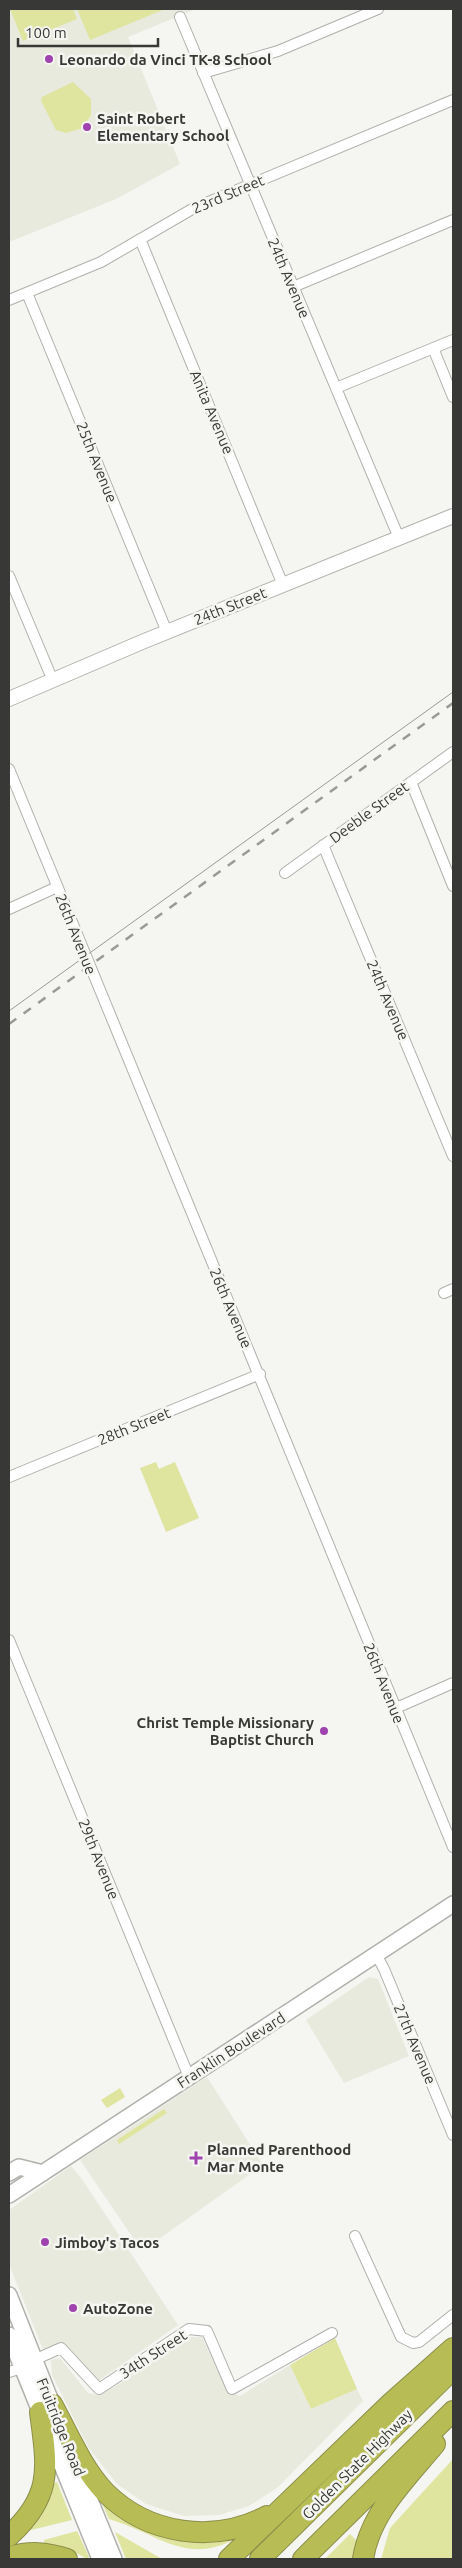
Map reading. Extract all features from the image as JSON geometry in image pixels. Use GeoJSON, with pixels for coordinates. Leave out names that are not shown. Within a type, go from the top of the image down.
{"type":"FeatureCollection","features":[{"type":"Feature","properties":{"kind":"highway"},"geometry":{"type":"LineString","coordinates":[[228,2559],[278,2510],[453,2348]]}},
{"type":"Feature","properties":{"kind":"highway","name":"Golden State Highway"},"geometry":{"type":"LineString","coordinates":[[260,2559],[453,2369]]}},
{"type":"Feature","properties":{"kind":"highway"},"geometry":{"type":"LineString","coordinates":[[46,2408],[105,2491],[127,2510],[152,2523],[179,2531],[208,2532],[232,2529],[256,2522],[278,2510]]}},
{"type":"Feature","properties":{"kind":"highway"},"geometry":{"type":"LineString","coordinates":[[9,2536],[27,2519],[38,2501],[45,2480],[46,2408]]}},
{"type":"Feature","properties":{"kind":"highway","name":"Golden State Highway"},"geometry":{"type":"LineString","coordinates":[[303,2559],[453,2411]]}},
{"type":"Feature","properties":{"kind":"highway"},"geometry":{"type":"LineString","coordinates":[[363,2559],[369,2532],[382,2509],[453,2423]]}},
{"type":"Feature","properties":{"kind":"highway"},"geometry":{"type":"LineString","coordinates":[[9,2557],[26,2552],[48,2553],[67,2559]]}},
{"type":"Feature","properties":{"kind":"main road","name":"Franklin Boulevard"},"geometry":{"type":"LineString","coordinates":[[9,2195],[453,1904]]}},
{"type":"Feature","properties":{"kind":"main road"},"geometry":{"type":"LineString","coordinates":[[9,2174],[19,2167],[43,2173]]}},
{"type":"Feature","properties":{"kind":"main road","name":"Fruitridge Road"},"geometry":{"type":"LineString","coordinates":[[9,2295],[22,2366]]}},
{"type":"Feature","properties":{"kind":"main road","name":"Fruitridge Road"},"geometry":{"type":"LineString","coordinates":[[9,2335],[22,2366],[46,2408],[114,2559]]}},
{"type":"Feature","properties":{"kind":"main road","name":"Fruitridge Road"},"geometry":{"type":"LineString","coordinates":[[46,2408],[100,2559]]}},
{"type":"Feature","properties":{"kind":"street"},"geometry":{"type":"LineString","coordinates":[[204,73],[278,51],[378,9]]}},
{"type":"Feature","properties":{"kind":"street","name":"24th Avenue"},"geometry":{"type":"LineString","coordinates":[[180,17],[399,538]]}},
{"type":"Feature","properties":{"kind":"street","name":"23rd Street"},"geometry":{"type":"LineString","coordinates":[[9,300],[100,262],[186,212],[453,100]]}},
{"type":"Feature","properties":{"kind":"street"},"geometry":{"type":"LineString","coordinates":[[293,287],[453,220]]}},
{"type":"Feature","properties":{"kind":"street","name":"Anita Avenue"},"geometry":{"type":"LineString","coordinates":[[140,239],[283,584]]}},
{"type":"Feature","properties":{"kind":"street","name":"25th Avenue"},"geometry":{"type":"LineString","coordinates":[[27,293],[168,632]]}},
{"type":"Feature","properties":{"kind":"street"},"geometry":{"type":"LineString","coordinates":[[336,388],[453,340]]}},
{"type":"Feature","properties":{"kind":"street"},"geometry":{"type":"LineString","coordinates":[[433,348],[453,397]]}},
{"type":"Feature","properties":{"kind":"street","name":"24th Street"},"geometry":{"type":"LineString","coordinates":[[9,699],[283,584],[453,516]]}},
{"type":"Feature","properties":{"kind":"street"},"geometry":{"type":"LineString","coordinates":[[9,576],[52,681]]}},
{"type":"Feature","properties":{"kind":"street","name":"Deeble Street"},"geometry":{"type":"LineString","coordinates":[[285,872],[453,752]]}},
{"type":"Feature","properties":{"kind":"street","name":"26th Avenue"},"geometry":{"type":"LineString","coordinates":[[9,769],[260,1374],[394,1708],[453,1847]]}},
{"type":"Feature","properties":{"kind":"street"},"geometry":{"type":"LineString","coordinates":[[411,782],[453,886]]}},
{"type":"Feature","properties":{"kind":"street","name":"24th Avenue"},"geometry":{"type":"LineString","coordinates":[[323,844],[453,1156]]}},
{"type":"Feature","properties":{"kind":"street"},"geometry":{"type":"LineString","coordinates":[[9,909],[57,887]]}},
{"type":"Feature","properties":{"kind":"street","name":"28th Street"},"geometry":{"type":"LineString","coordinates":[[9,1477],[260,1374]]}},
{"type":"Feature","properties":{"kind":"street","name":"29th Avenue"},"geometry":{"type":"LineString","coordinates":[[9,1640],[189,2077]]}},
{"type":"Feature","properties":{"kind":"street"},"geometry":{"type":"LineString","coordinates":[[394,1708],[453,1684]]}},
{"type":"Feature","properties":{"kind":"street","name":"27th Avenue"},"geometry":{"type":"LineString","coordinates":[[376,1954],[453,2135]]}},
{"type":"Feature","properties":{"kind":"street"},"geometry":{"type":"LineString","coordinates":[[355,2236],[401,2337],[413,2343],[427,2337],[453,2315]]}},
{"type":"Feature","properties":{"kind":"street","name":"34th Street"},"geometry":{"type":"LineString","coordinates":[[22,2366],[60,2348],[99,2389],[188,2329],[207,2331],[232,2389],[332,2333]]}},
{"type":"Feature","properties":{"kind":"shaded area","name":"Saint Robert Elementary School"},"geometry":{"type":"Polygon","coordinates":[[[9,9],[196,9],[128,37],[180,164],[116,199],[9,242],[9,9]]]}},
{"type":"Feature","properties":{"kind":"shaded area"},"geometry":{"type":"Polygon","coordinates":[[[369,1977],[378,1979],[409,2056],[344,2083],[306,2020],[369,1977]]]}},
{"type":"Feature","properties":{"kind":"shaded area"},"geometry":{"type":"Polygon","coordinates":[[[207,2077],[263,2165],[142,2251],[80,2160],[207,2077]]]}},
{"type":"Feature","properties":{"kind":"shaded area"},"geometry":{"type":"Polygon","coordinates":[[[71,2166],[82,2179],[178,2325],[97,2382],[62,2346],[44,2352],[9,2264],[9,2210],[71,2166]]]}},
{"type":"Feature","properties":{"kind":"shaded area"},"geometry":{"type":"Polygon","coordinates":[[[191,2337],[202,2337],[226,2390],[240,2396],[290,2365],[311,2409],[357,2389],[363,2401],[277,2488],[249,2506],[219,2515],[184,2516],[146,2504],[117,2484],[88,2447],[52,2375],[51,2360],[60,2358],[88,2393],[100,2396],[191,2337]]]}},
{"type":"Feature","properties":{"kind":"green space"},"geometry":{"type":"Polygon","coordinates":[[[10,9],[73,9],[77,19],[23,41],[10,9]]]}},
{"type":"Feature","properties":{"kind":"green space"},"geometry":{"type":"Polygon","coordinates":[[[77,9],[165,9],[90,40],[77,9]]]}},
{"type":"Feature","properties":{"kind":"green space"},"geometry":{"type":"Polygon","coordinates":[[[73,82],[91,99],[91,115],[83,128],[66,133],[56,130],[41,101],[42,97],[73,82]]]}},
{"type":"Feature","properties":{"kind":"green space"},"geometry":{"type":"Polygon","coordinates":[[[156,1462],[159,1469],[175,1462],[199,1518],[166,1532],[140,1468],[156,1462]]]}},
{"type":"Feature","properties":{"kind":"green space"},"geometry":{"type":"Polygon","coordinates":[[[120,2088],[125,2097],[107,2108],[101,2100],[120,2088]]]}},
{"type":"Feature","properties":{"kind":"green space"},"geometry":{"type":"Polygon","coordinates":[[[164,2109],[167,2113],[119,2144],[117,2140],[164,2109]]]}},
{"type":"Feature","properties":{"kind":"green space"},"geometry":{"type":"Polygon","coordinates":[[[335,2338],[357,2389],[311,2409],[290,2365],[335,2338]]]}},
{"type":"Feature","properties":{"kind":"green space"},"geometry":{"type":"Polygon","coordinates":[[[453,2459],[453,2559],[381,2559],[390,2528],[453,2459]]]}},
{"type":"Feature","properties":{"kind":"green space"},"geometry":{"type":"Polygon","coordinates":[[[57,2482],[72,2520],[27,2531],[50,2485],[57,2482]]]}},
{"type":"Feature","properties":{"kind":"green space"},"geometry":{"type":"Polygon","coordinates":[[[99,2496],[115,2505],[242,2535],[223,2544],[206,2549],[190,2549],[175,2545],[109,2519],[99,2496]]]}},
{"type":"Feature","properties":{"kind":"green space"},"geometry":{"type":"Polygon","coordinates":[[[77,2531],[89,2557],[87,2559],[73,2551],[45,2545],[44,2540],[77,2531]]]}},
{"type":"Feature","properties":{"kind":"green space"},"geometry":{"type":"Polygon","coordinates":[[[115,2532],[162,2559],[126,2559],[115,2532]]]}},
{"type":"Feature","properties":{"kind":"green space"},"geometry":{"type":"Polygon","coordinates":[[[350,2534],[360,2544],[357,2559],[325,2559],[350,2534]]]}},
{"type":"Feature","properties":{"kind":"tram line"},"geometry":{"type":"LineString","coordinates":[[9,1011],[453,692]]}},
{"type":"Feature","properties":{"kind":"railway"},"geometry":{"type":"LineString","coordinates":[[9,1024],[453,703]]}},
{"type":"Feature","properties":{"kind":"place","name":"Leonardo da Vinci TK-8 School"},"geometry":{"type":"Point","coordinates":[49,59]}},
{"type":"Feature","properties":{"kind":"place","name":"Saint Robert Elementary School"},"geometry":{"type":"Point","coordinates":[87,127]}},
{"type":"Feature","properties":{"kind":"place","name":"Christ Temple Missionary Baptist Church"},"geometry":{"type":"Point","coordinates":[324,1731]}},
{"type":"Feature","properties":{"kind":"place","name":"Planned Parenthood Mar Monte"},"geometry":{"type":"Point","coordinates":[196,2158]}},
{"type":"Feature","properties":{"kind":"place","name":"Jimboy's Tacos"},"geometry":{"type":"Point","coordinates":[45,2242]}},
{"type":"Feature","properties":{"kind":"place","name":"AutoZone"},"geometry":{"type":"Point","coordinates":[73,2308]}}]}
